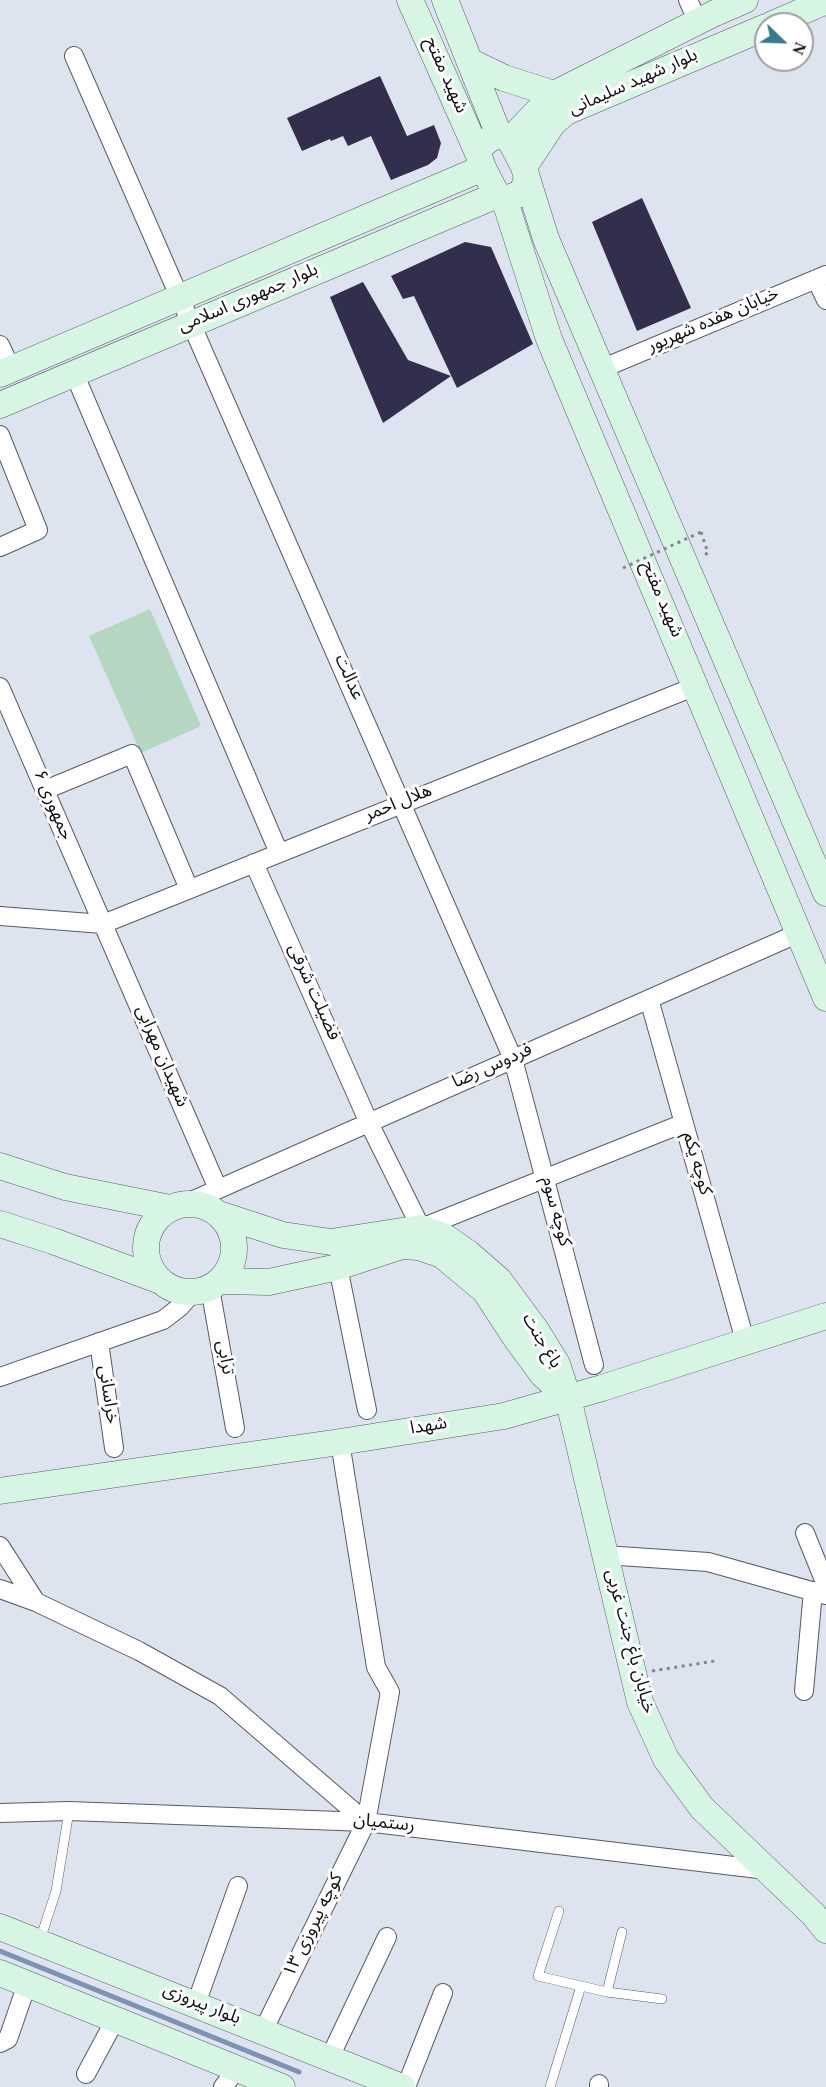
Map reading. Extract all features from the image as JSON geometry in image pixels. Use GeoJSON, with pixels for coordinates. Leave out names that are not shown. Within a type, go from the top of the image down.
{"type":"FeatureCollection","features":[{"type":"Feature","properties":{"kind":"street","name":"شهید مفتح"},"geometry":{"type":"LineString","coordinates":[[410,0],[481,160],[501,197],[549,339],[826,999]]}},
{"type":"Feature","properties":{"kind":"street","name":"شهید مفتح"},"geometry":{"type":"LineString","coordinates":[[445,0],[505,138],[526,172],[546,239],[826,893]]}},
{"type":"Feature","properties":{"kind":"street","name":"بلوار شهید سلیمانی"},"geometry":{"type":"LineString","coordinates":[[481,160],[482,145],[491,138],[505,138],[559,104],[693,11],[737,2]]}},
{"type":"Feature","properties":{"kind":"street","name":"بلوار شهید سلیمانی"},"geometry":{"type":"LineString","coordinates":[[559,104],[754,31]]}},
{"type":"Feature","properties":{"kind":"street","name":"عدالت"},"geometry":{"type":"LineString","coordinates":[[74,56],[513,1059]]}},
{"type":"Feature","properties":{"kind":"street"},"geometry":{"type":"LineString","coordinates":[[471,62],[559,104]]}},
{"type":"Feature","properties":{"kind":"street","name":"بلوار شهید سلیمانی"},"geometry":{"type":"LineString","coordinates":[[501,197],[519,194],[523,190],[526,172],[553,123],[559,104]]}},
{"type":"Feature","properties":{"kind":"street","name":"بلوار جمهوری اسلامی"},"geometry":{"type":"LineString","coordinates":[[5,372],[181,297],[481,160]]}},
{"type":"Feature","properties":{"kind":"street","name":"بلوار جمهوری اسلامی"},"geometry":{"type":"LineString","coordinates":[[0,405],[192,323],[501,197]]}},
{"type":"Feature","properties":{"kind":"street"},"geometry":{"type":"LineString","coordinates":[[821,277],[826,300]]}},
{"type":"Feature","properties":{"kind":"street","name":"خیابان هفده شهریور"},"geometry":{"type":"LineString","coordinates":[[601,369],[821,277]]}},
{"type":"Feature","properties":{"kind":"street"},"geometry":{"type":"LineString","coordinates":[[0,345],[5,372]]}},
{"type":"Feature","properties":{"kind":"street"},"geometry":{"type":"LineString","coordinates":[[74,373],[279,853]]}},
{"type":"Feature","properties":{"kind":"street"},"geometry":{"type":"LineString","coordinates":[[0,435],[38,530],[0,546]]}},
{"type":"Feature","properties":{"kind":"street","name":"هلال احمر"},"geometry":{"type":"LineString","coordinates":[[103,924],[696,686]]}},
{"type":"Feature","properties":{"kind":"street","name":"جمهوری ۶"},"geometry":{"type":"LineString","coordinates":[[0,687],[103,924]]}},
{"type":"Feature","properties":{"kind":"street"},"geometry":{"type":"LineString","coordinates":[[45,790],[132,754],[189,889]]}},
{"type":"Feature","properties":{"kind":"street","name":"فضیلت شرقی"},"geometry":{"type":"LineString","coordinates":[[254,863],[369,1123],[421,1228]]}},
{"type":"Feature","properties":{"kind":"street"},"geometry":{"type":"LineString","coordinates":[[0,916],[103,924]]}},
{"type":"Feature","properties":{"kind":"street","name":"شهیدان مهرابی"},"geometry":{"type":"LineString","coordinates":[[103,924],[219,1202]]}},
{"type":"Feature","properties":{"kind":"street","name":"فردوس رضا"},"geometry":{"type":"LineString","coordinates":[[219,1202],[369,1123],[799,933]]}},
{"type":"Feature","properties":{"kind":"street","name":"کوچه یکم"},"geometry":{"type":"LineString","coordinates":[[649,999],[742,1330]]}},
{"type":"Feature","properties":{"kind":"street","name":"کوچه سوم"},"geometry":{"type":"LineString","coordinates":[[513,1059],[594,1365]]}},
{"type":"Feature","properties":{"kind":"street"},"geometry":{"type":"LineString","coordinates":[[0,1166],[65,1186],[179,1206],[219,1202],[283,1235],[332,1242],[421,1228],[684,1123]]}},
{"type":"Feature","properties":{"kind":"street"},"geometry":{"type":"LineString","coordinates":[[0,1377],[163,1320],[208,1287],[229,1269],[234,1255],[234,1240],[219,1202]]}},
{"type":"Feature","properties":{"kind":"street"},"geometry":{"type":"LineString","coordinates":[[161,1281],[151,1268],[146,1251],[148,1234],[156,1219],[179,1206]]}},
{"type":"Feature","properties":{"kind":"street"},"geometry":{"type":"LineString","coordinates":[[0,1224],[161,1281],[176,1290],[208,1287]]}},
{"type":"Feature","properties":{"kind":"street","name":"باغ جنت"},"geometry":{"type":"LineString","coordinates":[[421,1228],[452,1242],[500,1281],[536,1330],[557,1364],[568,1398]]}},
{"type":"Feature","properties":{"kind":"street","name":"باغ جنت"},"geometry":{"type":"LineString","coordinates":[[208,1287],[269,1282],[338,1268],[402,1246],[419,1246],[442,1255],[485,1290],[543,1375],[568,1398]]}},
{"type":"Feature","properties":{"kind":"street"},"geometry":{"type":"LineString","coordinates":[[338,1268],[367,1410]]}},
{"type":"Feature","properties":{"kind":"street","name":"ترابی"},"geometry":{"type":"LineString","coordinates":[[208,1287],[235,1428]]}},
{"type":"Feature","properties":{"kind":"street","name":"شهدا"},"geometry":{"type":"LineString","coordinates":[[7,1494],[504,1416],[826,1317]]}},
{"type":"Feature","properties":{"kind":"street","name":"خراسانی"},"geometry":{"type":"LineString","coordinates":[[99,1342],[114,1448]]}},
{"type":"Feature","properties":{"kind":"street","name":"خیابان باغ جنت غربی"},"geometry":{"type":"LineString","coordinates":[[568,1398],[640,1702],[666,1759],[702,1808],[813,1914],[826,1930]]}},
{"type":"Feature","properties":{"kind":"street","name":"کوچه پیروزی ۱۳"},"geometry":{"type":"LineString","coordinates":[[263,2031],[366,1822],[390,1692],[376,1667],[340,1442]]}},
{"type":"Feature","properties":{"kind":"street"},"geometry":{"type":"LineString","coordinates":[[804,1691],[822,1590],[805,1533]]}},
{"type":"Feature","properties":{"kind":"street"},"geometry":{"type":"LineString","coordinates":[[0,1546],[36,1602]]}},
{"type":"Feature","properties":{"kind":"street"},"geometry":{"type":"LineString","coordinates":[[605,1555],[708,1562],[822,1590]]}},
{"type":"Feature","properties":{"kind":"street"},"geometry":{"type":"LineString","coordinates":[[0,1589],[36,1602],[139,1651],[220,1696],[366,1822]]}},
{"type":"Feature","properties":{"kind":"street","name":"رستمیان"},"geometry":{"type":"LineString","coordinates":[[0,1812],[69,1811],[366,1822],[767,1870]]}},
{"type":"Feature","properties":{"kind":"street"},"geometry":{"type":"LineString","coordinates":[[196,2004],[238,1886]]}},
{"type":"Feature","properties":{"kind":"street","name":"بلوار پیروزی"},"geometry":{"type":"LineString","coordinates":[[0,1928],[404,2087]]}},
{"type":"Feature","properties":{"kind":"street"},"geometry":{"type":"LineString","coordinates":[[330,2057],[387,1937]]}},
{"type":"Feature","properties":{"kind":"street"},"geometry":{"type":"LineString","coordinates":[[0,1973],[115,2020],[230,2078],[278,2086]]}},
{"type":"Feature","properties":{"kind":"street"},"geometry":{"type":"LineString","coordinates":[[4,2041],[27,1984]]}},
{"type":"Feature","properties":{"kind":"street"},"geometry":{"type":"LineString","coordinates":[[404,2087],[443,1993]]}},
{"type":"Feature","properties":{"kind":"street"},"geometry":{"type":"LineString","coordinates":[[86,2074],[115,2020]]}},
{"type":"Feature","properties":{"kind":"lane"},"geometry":{"type":"LineString","coordinates":[[39,1943],[56,1891],[69,1811]]}},
{"type":"Feature","properties":{"kind":"lane"},"geometry":{"type":"LineString","coordinates":[[559,1911],[538,1976],[607,1992],[662,2000]]}},
{"type":"Feature","properties":{"kind":"lane"},"geometry":{"type":"LineString","coordinates":[[607,1992],[622,1932]]}},
{"type":"Feature","properties":{"kind":"lane"},"geometry":{"type":"LineString","coordinates":[[550,2087],[581,1986]]}},
{"type":"Feature","properties":{"kind":"path"},"geometry":{"type":"LineString","coordinates":[[623,568],[701,532],[708,553]]}},
{"type":"Feature","properties":{"kind":"path"},"geometry":{"type":"LineString","coordinates":[[633,1673],[716,1661]]}},
{"type":"Feature","properties":{"kind":"green space"},"geometry":{"type":"Polygon","coordinates":[[[150,609],[201,726],[141,753],[89,636],[150,609]]]}},
{"type":"Feature","properties":{"kind":"building"},"geometry":{"type":"Polygon","coordinates":[[[380,76],[407,136],[434,125],[441,143],[437,158],[428,165],[391,180],[371,136],[348,146],[343,136],[302,151],[287,118],[380,76]]]}},
{"type":"Feature","properties":{"kind":"building"},"geometry":{"type":"Polygon","coordinates":[[[642,198],[691,308],[637,331],[592,222],[642,198]]]}},
{"type":"Feature","properties":{"kind":"building"},"geometry":{"type":"Polygon","coordinates":[[[465,242],[491,247],[533,344],[457,388],[414,296],[403,299],[391,276],[465,242]]]}},
{"type":"Feature","properties":{"kind":"building"},"geometry":{"type":"Polygon","coordinates":[[[363,282],[408,360],[451,376],[383,423],[330,297],[363,282]]]}},
{"type":"Feature","properties":{"kind":"waterway"},"geometry":{"type":"LineString","coordinates":[[0,1951],[299,2072]]}}]}
